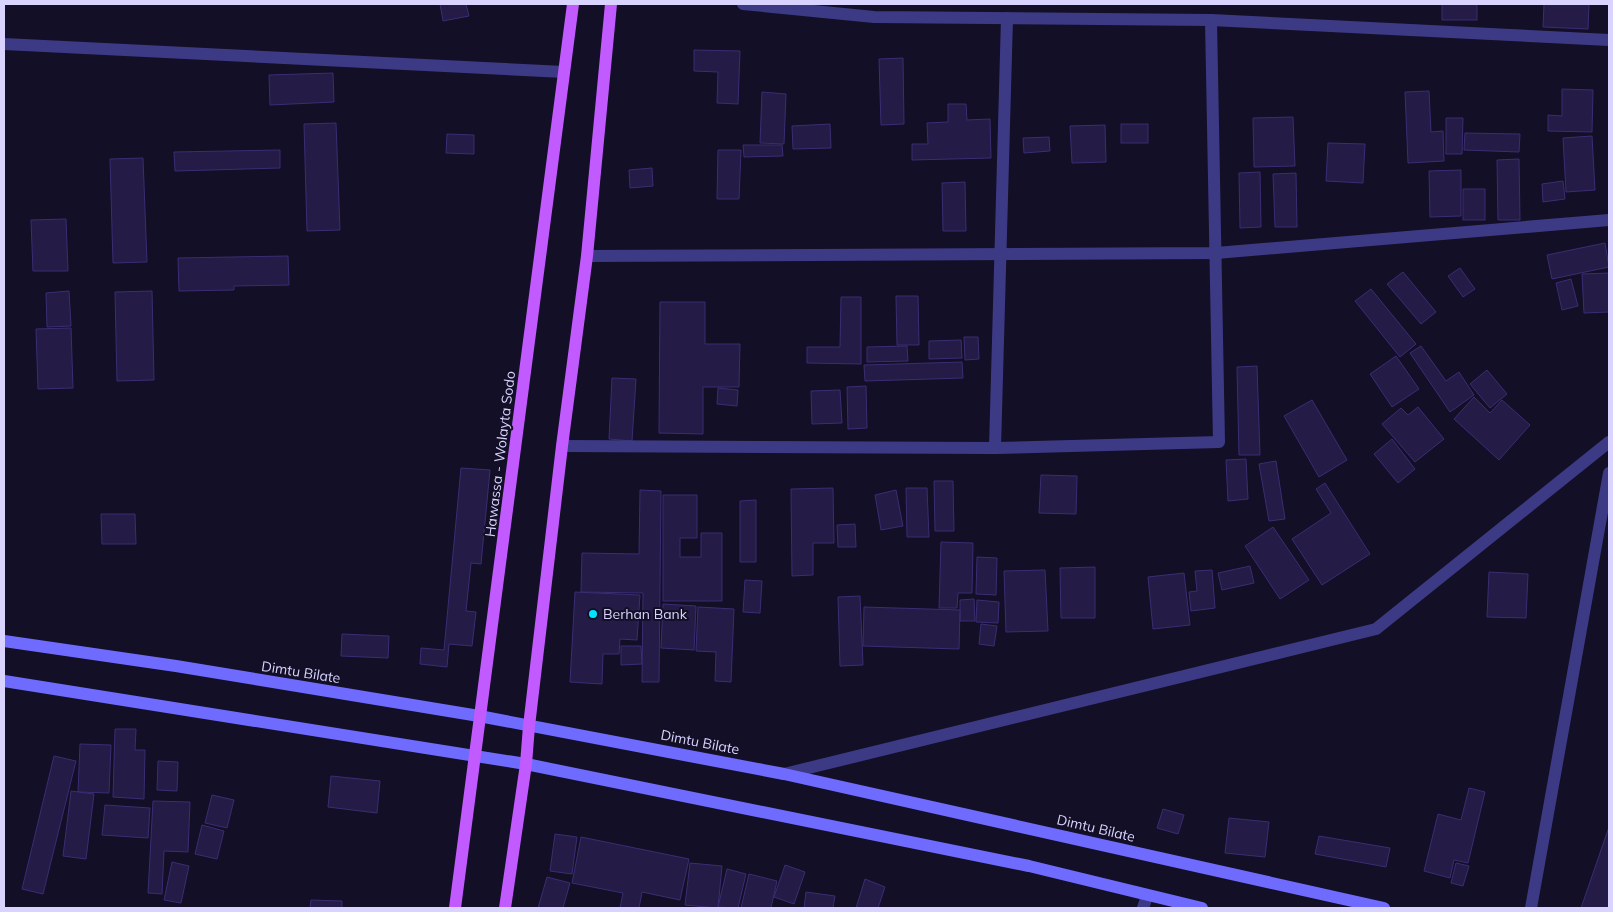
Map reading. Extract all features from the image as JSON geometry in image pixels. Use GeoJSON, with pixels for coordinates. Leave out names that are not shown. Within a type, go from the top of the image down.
{"type":"FeatureCollection","features":[{"type":"Feature","properties":{"kind":"main road","name":"Hawassa - Wolayta Sodo"},"geometry":{"type":"LineString","coordinates":[[455,908],[573,4]]}},
{"type":"Feature","properties":{"kind":"main road"},"geometry":{"type":"LineString","coordinates":[[505,908],[526,764],[562,446],[587,256],[611,4]]}},
{"type":"Feature","properties":{"kind":"main road","name":"Dimtu Bilate"},"geometry":{"type":"LineString","coordinates":[[4,641],[176,666],[479,716],[784,774],[1384,908]]}},
{"type":"Feature","properties":{"kind":"main road"},"geometry":{"type":"LineString","coordinates":[[4,681],[526,764],[1029,866],[1145,902],[1202,908]]}},
{"type":"Feature","properties":{"kind":"street"},"geometry":{"type":"LineString","coordinates":[[743,4],[874,17],[1211,20],[1609,40]]}},
{"type":"Feature","properties":{"kind":"street"},"geometry":{"type":"LineString","coordinates":[[995,448],[1007,18]]}},
{"type":"Feature","properties":{"kind":"street"},"geometry":{"type":"LineString","coordinates":[[562,446],[995,448],[1220,442],[1211,20]]}},
{"type":"Feature","properties":{"kind":"street"},"geometry":{"type":"LineString","coordinates":[[4,44],[564,72]]}},
{"type":"Feature","properties":{"kind":"street"},"geometry":{"type":"LineString","coordinates":[[587,256],[1216,253],[1609,220]]}},
{"type":"Feature","properties":{"kind":"street"},"geometry":{"type":"LineString","coordinates":[[784,774],[1376,629],[1609,442]]}},
{"type":"Feature","properties":{"kind":"street"},"geometry":{"type":"LineString","coordinates":[[1532,908],[1609,472]]}},
{"type":"Feature","properties":{"kind":"building"},"geometry":{"type":"Polygon","coordinates":[[[440,4],[466,4],[469,16],[443,21],[440,4]]]}},
{"type":"Feature","properties":{"kind":"building"},"geometry":{"type":"Polygon","coordinates":[[[1442,4],[1477,4],[1477,20],[1442,20],[1442,4]]]}},
{"type":"Feature","properties":{"kind":"building"},"geometry":{"type":"Polygon","coordinates":[[[1544,4],[1589,4],[1588,29],[1543,27],[1544,4]]]}},
{"type":"Feature","properties":{"kind":"building"},"geometry":{"type":"Polygon","coordinates":[[[694,50],[740,51],[738,104],[717,103],[718,72],[694,71],[694,50]]]}},
{"type":"Feature","properties":{"kind":"building"},"geometry":{"type":"Polygon","coordinates":[[[903,58],[904,124],[881,125],[879,59],[903,58]]]}},
{"type":"Feature","properties":{"kind":"building"},"geometry":{"type":"Polygon","coordinates":[[[333,73],[334,102],[270,105],[269,75],[333,73]]]}},
{"type":"Feature","properties":{"kind":"building"},"geometry":{"type":"Polygon","coordinates":[[[1562,89],[1593,90],[1592,132],[1548,131],[1548,115],[1562,116],[1562,89]]]}},
{"type":"Feature","properties":{"kind":"building"},"geometry":{"type":"Polygon","coordinates":[[[1429,91],[1431,132],[1443,131],[1444,161],[1408,163],[1405,92],[1429,91]]]}},
{"type":"Feature","properties":{"kind":"building"},"geometry":{"type":"Polygon","coordinates":[[[762,92],[786,94],[784,144],[760,143],[762,92]]]}},
{"type":"Feature","properties":{"kind":"building"},"geometry":{"type":"Polygon","coordinates":[[[948,104],[966,104],[967,120],[990,119],[991,158],[912,160],[912,144],[928,144],[927,123],[948,122],[948,104]]]}},
{"type":"Feature","properties":{"kind":"building"},"geometry":{"type":"Polygon","coordinates":[[[1293,117],[1295,166],[1254,167],[1253,118],[1293,117]]]}},
{"type":"Feature","properties":{"kind":"building"},"geometry":{"type":"Polygon","coordinates":[[[1446,118],[1463,118],[1462,154],[1446,154],[1446,118]]]}},
{"type":"Feature","properties":{"kind":"building"},"geometry":{"type":"Polygon","coordinates":[[[336,123],[340,230],[307,231],[304,124],[336,123]]]}},
{"type":"Feature","properties":{"kind":"building"},"geometry":{"type":"Polygon","coordinates":[[[830,124],[831,148],[793,149],[792,126],[830,124]]]}},
{"type":"Feature","properties":{"kind":"building"},"geometry":{"type":"Polygon","coordinates":[[[1121,124],[1148,124],[1148,143],[1121,143],[1121,124]]]}},
{"type":"Feature","properties":{"kind":"building"},"geometry":{"type":"Polygon","coordinates":[[[1105,125],[1106,162],[1072,163],[1070,126],[1105,125]]]}},
{"type":"Feature","properties":{"kind":"building"},"geometry":{"type":"Polygon","coordinates":[[[1465,133],[1520,134],[1519,152],[1464,150],[1465,133]]]}},
{"type":"Feature","properties":{"kind":"building"},"geometry":{"type":"Polygon","coordinates":[[[447,134],[474,135],[474,154],[446,153],[447,134]]]}},
{"type":"Feature","properties":{"kind":"building"},"geometry":{"type":"Polygon","coordinates":[[[1592,136],[1595,190],[1566,192],[1563,138],[1592,136]]]}},
{"type":"Feature","properties":{"kind":"building"},"geometry":{"type":"Polygon","coordinates":[[[1049,137],[1050,151],[1024,153],[1023,138],[1049,137]]]}},
{"type":"Feature","properties":{"kind":"building"},"geometry":{"type":"Polygon","coordinates":[[[1328,143],[1365,144],[1363,183],[1326,181],[1328,143]]]}},
{"type":"Feature","properties":{"kind":"building"},"geometry":{"type":"Polygon","coordinates":[[[743,145],[782,145],[783,156],[744,157],[743,145]]]}},
{"type":"Feature","properties":{"kind":"building"},"geometry":{"type":"Polygon","coordinates":[[[280,150],[280,168],[175,171],[174,152],[280,150]]]}},
{"type":"Feature","properties":{"kind":"building"},"geometry":{"type":"Polygon","coordinates":[[[718,150],[741,150],[739,199],[717,199],[718,150]]]}},
{"type":"Feature","properties":{"kind":"building"},"geometry":{"type":"Polygon","coordinates":[[[143,158],[147,262],[113,263],[110,159],[143,158]]]}},
{"type":"Feature","properties":{"kind":"building"},"geometry":{"type":"Polygon","coordinates":[[[1519,159],[1520,220],[1498,220],[1497,160],[1519,159]]]}},
{"type":"Feature","properties":{"kind":"building"},"geometry":{"type":"Polygon","coordinates":[[[652,168],[653,186],[630,188],[629,170],[652,168]]]}},
{"type":"Feature","properties":{"kind":"building"},"geometry":{"type":"Polygon","coordinates":[[[1461,170],[1461,216],[1430,217],[1429,171],[1461,170]]]}},
{"type":"Feature","properties":{"kind":"building"},"geometry":{"type":"Polygon","coordinates":[[[1260,172],[1261,227],[1240,228],[1239,173],[1260,172]]]}},
{"type":"Feature","properties":{"kind":"building"},"geometry":{"type":"Polygon","coordinates":[[[1296,173],[1297,227],[1275,227],[1273,174],[1296,173]]]}},
{"type":"Feature","properties":{"kind":"building"},"geometry":{"type":"Polygon","coordinates":[[[1563,181],[1565,199],[1543,202],[1542,184],[1563,181]]]}},
{"type":"Feature","properties":{"kind":"building"},"geometry":{"type":"Polygon","coordinates":[[[965,182],[966,231],[943,231],[942,183],[965,182]]]}},
{"type":"Feature","properties":{"kind":"building"},"geometry":{"type":"Polygon","coordinates":[[[1463,189],[1485,189],[1485,220],[1463,220],[1463,189]]]}},
{"type":"Feature","properties":{"kind":"building"},"geometry":{"type":"Polygon","coordinates":[[[66,219],[68,271],[33,271],[31,220],[66,219]]]}},
{"type":"Feature","properties":{"kind":"building"},"geometry":{"type":"Polygon","coordinates":[[[1605,243],[1609,267],[1552,279],[1547,255],[1605,243]]]}},
{"type":"Feature","properties":{"kind":"building"},"geometry":{"type":"Polygon","coordinates":[[[288,256],[289,285],[234,286],[234,290],[179,291],[178,258],[288,256]]]}},
{"type":"Feature","properties":{"kind":"building"},"geometry":{"type":"Polygon","coordinates":[[[1460,268],[1475,289],[1463,297],[1448,276],[1460,268]]]}},
{"type":"Feature","properties":{"kind":"building"},"geometry":{"type":"Polygon","coordinates":[[[1403,272],[1436,312],[1421,324],[1387,284],[1403,272]]]}},
{"type":"Feature","properties":{"kind":"building"},"geometry":{"type":"Polygon","coordinates":[[[1609,273],[1609,312],[1584,313],[1582,274],[1609,273]]]}},
{"type":"Feature","properties":{"kind":"building"},"geometry":{"type":"Polygon","coordinates":[[[1571,279],[1578,306],[1562,310],[1556,283],[1571,279]]]}},
{"type":"Feature","properties":{"kind":"building"},"geometry":{"type":"Polygon","coordinates":[[[1371,289],[1416,344],[1400,357],[1355,301],[1371,289]]]}},
{"type":"Feature","properties":{"kind":"building"},"geometry":{"type":"Polygon","coordinates":[[[69,291],[71,326],[47,327],[46,293],[69,291]]]}},
{"type":"Feature","properties":{"kind":"building"},"geometry":{"type":"Polygon","coordinates":[[[152,291],[154,380],[117,381],[115,292],[152,291]]]}},
{"type":"Feature","properties":{"kind":"building"},"geometry":{"type":"Polygon","coordinates":[[[896,296],[918,296],[919,345],[897,345],[896,296]]]}},
{"type":"Feature","properties":{"kind":"building"},"geometry":{"type":"Polygon","coordinates":[[[841,297],[861,297],[861,364],[807,363],[807,347],[840,347],[841,297]]]}},
{"type":"Feature","properties":{"kind":"building"},"geometry":{"type":"Polygon","coordinates":[[[660,302],[705,302],[705,344],[740,344],[739,387],[703,387],[703,434],[659,433],[660,302]]]}},
{"type":"Feature","properties":{"kind":"building"},"geometry":{"type":"Polygon","coordinates":[[[71,328],[73,388],[38,389],[36,329],[71,328]]]}},
{"type":"Feature","properties":{"kind":"building"},"geometry":{"type":"Polygon","coordinates":[[[964,337],[978,337],[979,359],[965,360],[964,337]]]}},
{"type":"Feature","properties":{"kind":"building"},"geometry":{"type":"Polygon","coordinates":[[[961,340],[962,358],[929,359],[929,341],[961,340]]]}},
{"type":"Feature","properties":{"kind":"building"},"geometry":{"type":"Polygon","coordinates":[[[907,346],[908,361],[867,362],[867,347],[907,346]]]}},
{"type":"Feature","properties":{"kind":"building"},"geometry":{"type":"Polygon","coordinates":[[[1421,346],[1446,381],[1459,372],[1474,395],[1450,412],[1410,353],[1421,346]]]}},
{"type":"Feature","properties":{"kind":"building"},"geometry":{"type":"Polygon","coordinates":[[[1396,356],[1419,389],[1392,407],[1370,374],[1396,356]]]}},
{"type":"Feature","properties":{"kind":"building"},"geometry":{"type":"Polygon","coordinates":[[[962,362],[963,378],[865,381],[864,365],[962,362]]]}},
{"type":"Feature","properties":{"kind":"building"},"geometry":{"type":"Polygon","coordinates":[[[1257,366],[1260,455],[1239,455],[1237,367],[1257,366]]]}},
{"type":"Feature","properties":{"kind":"building"},"geometry":{"type":"Polygon","coordinates":[[[1487,370],[1507,394],[1490,408],[1470,384],[1487,370]]]}},
{"type":"Feature","properties":{"kind":"building"},"geometry":{"type":"Polygon","coordinates":[[[612,378],[636,379],[632,441],[609,439],[612,378]]]}},
{"type":"Feature","properties":{"kind":"building"},"geometry":{"type":"Polygon","coordinates":[[[866,386],[867,428],[848,429],[847,387],[866,386]]]}},
{"type":"Feature","properties":{"kind":"building"},"geometry":{"type":"Polygon","coordinates":[[[718,388],[738,390],[737,406],[717,404],[718,388]]]}},
{"type":"Feature","properties":{"kind":"building"},"geometry":{"type":"Polygon","coordinates":[[[840,390],[842,423],[812,424],[811,391],[840,390]]]}},
{"type":"Feature","properties":{"kind":"building"},"geometry":{"type":"Polygon","coordinates":[[[1474,397],[1490,413],[1502,400],[1530,425],[1499,460],[1454,419],[1474,397]]]}},
{"type":"Feature","properties":{"kind":"building"},"geometry":{"type":"Polygon","coordinates":[[[1312,400],[1347,460],[1319,477],[1284,416],[1312,400]]]}},
{"type":"Feature","properties":{"kind":"building"},"geometry":{"type":"Polygon","coordinates":[[[1418,407],[1444,439],[1415,462],[1382,424],[1401,408],[1408,415],[1418,407]]]}},
{"type":"Feature","properties":{"kind":"building"},"geometry":{"type":"Polygon","coordinates":[[[1392,439],[1415,469],[1398,483],[1374,454],[1392,439]]]}},
{"type":"Feature","properties":{"kind":"building"},"geometry":{"type":"Polygon","coordinates":[[[1246,459],[1248,499],[1228,501],[1226,460],[1246,459]]]}},
{"type":"Feature","properties":{"kind":"building"},"geometry":{"type":"Polygon","coordinates":[[[1276,461],[1285,519],[1269,521],[1259,464],[1276,461]]]}},
{"type":"Feature","properties":{"kind":"building"},"geometry":{"type":"Polygon","coordinates":[[[461,468],[490,470],[481,564],[471,563],[466,611],[476,612],[472,646],[449,644],[447,667],[420,664],[421,648],[444,650],[461,468]]]}},
{"type":"Feature","properties":{"kind":"building"},"geometry":{"type":"Polygon","coordinates":[[[1041,475],[1077,476],[1076,514],[1039,513],[1041,475]]]}},
{"type":"Feature","properties":{"kind":"building"},"geometry":{"type":"Polygon","coordinates":[[[934,481],[953,481],[954,531],[935,531],[934,481]]]}},
{"type":"Feature","properties":{"kind":"building"},"geometry":{"type":"Polygon","coordinates":[[[1325,483],[1370,554],[1322,585],[1292,539],[1331,513],[1316,489],[1325,483]]]}},
{"type":"Feature","properties":{"kind":"building"},"geometry":{"type":"Polygon","coordinates":[[[833,488],[834,543],[813,543],[813,575],[792,576],[791,489],[833,488]]]}},
{"type":"Feature","properties":{"kind":"building"},"geometry":{"type":"Polygon","coordinates":[[[906,488],[927,488],[929,537],[907,537],[906,488]]]}},
{"type":"Feature","properties":{"kind":"building"},"geometry":{"type":"Polygon","coordinates":[[[640,490],[661,491],[659,682],[642,682],[643,593],[581,592],[582,553],[639,554],[640,490]]]}},
{"type":"Feature","properties":{"kind":"building"},"geometry":{"type":"Polygon","coordinates":[[[896,490],[903,526],[881,530],[875,495],[896,490]]]}},
{"type":"Feature","properties":{"kind":"building"},"geometry":{"type":"Polygon","coordinates":[[[663,495],[697,495],[697,538],[680,538],[680,557],[701,557],[701,533],[722,533],[722,601],[663,601],[663,495]]]}},
{"type":"Feature","properties":{"kind":"building"},"geometry":{"type":"Polygon","coordinates":[[[756,500],[756,562],[740,562],[740,501],[756,500]]]}},
{"type":"Feature","properties":{"kind":"building"},"geometry":{"type":"Polygon","coordinates":[[[101,514],[135,514],[136,544],[102,544],[101,514]]]}},
{"type":"Feature","properties":{"kind":"building"},"geometry":{"type":"Polygon","coordinates":[[[855,524],[856,547],[838,547],[837,525],[855,524]]]}},
{"type":"Feature","properties":{"kind":"building"},"geometry":{"type":"Polygon","coordinates":[[[1273,527],[1309,580],[1280,599],[1245,546],[1273,527]]]}},
{"type":"Feature","properties":{"kind":"building"},"geometry":{"type":"Polygon","coordinates":[[[941,542],[973,543],[972,593],[958,593],[957,608],[939,608],[941,542]]]}},
{"type":"Feature","properties":{"kind":"building"},"geometry":{"type":"Polygon","coordinates":[[[977,557],[997,558],[996,595],[976,594],[977,557]]]}},
{"type":"Feature","properties":{"kind":"building"},"geometry":{"type":"Polygon","coordinates":[[[1250,566],[1254,583],[1222,590],[1218,573],[1250,566]]]}},
{"type":"Feature","properties":{"kind":"building"},"geometry":{"type":"Polygon","coordinates":[[[1095,567],[1095,618],[1061,618],[1060,568],[1095,567]]]}},
{"type":"Feature","properties":{"kind":"building"},"geometry":{"type":"Polygon","coordinates":[[[1045,570],[1048,631],[1006,632],[1004,571],[1045,570]]]}},
{"type":"Feature","properties":{"kind":"building"},"geometry":{"type":"Polygon","coordinates":[[[1212,570],[1215,608],[1191,611],[1189,592],[1197,591],[1195,571],[1212,570]]]}},
{"type":"Feature","properties":{"kind":"building"},"geometry":{"type":"Polygon","coordinates":[[[1489,572],[1528,574],[1526,618],[1487,617],[1489,572]]]}},
{"type":"Feature","properties":{"kind":"building"},"geometry":{"type":"Polygon","coordinates":[[[1184,573],[1190,625],[1153,629],[1148,577],[1184,573]]]}},
{"type":"Feature","properties":{"kind":"building"},"geometry":{"type":"Polygon","coordinates":[[[745,580],[762,581],[760,613],[743,612],[745,580]]]}},
{"type":"Feature","properties":{"kind":"building"},"geometry":{"type":"Polygon","coordinates":[[[575,592],[640,595],[637,640],[620,639],[619,654],[603,654],[602,684],[570,682],[575,592]]]}},
{"type":"Feature","properties":{"kind":"building"},"geometry":{"type":"Polygon","coordinates":[[[860,596],[863,665],[840,666],[838,597],[860,596]]]}},
{"type":"Feature","properties":{"kind":"building"},"geometry":{"type":"Polygon","coordinates":[[[974,599],[975,621],[960,621],[960,600],[974,599]]]}},
{"type":"Feature","properties":{"kind":"building"},"geometry":{"type":"Polygon","coordinates":[[[977,600],[999,602],[998,623],[976,622],[977,600]]]}},
{"type":"Feature","properties":{"kind":"building"},"geometry":{"type":"Polygon","coordinates":[[[663,604],[696,606],[694,650],[661,648],[663,604]]]}},
{"type":"Feature","properties":{"kind":"building"},"geometry":{"type":"Polygon","coordinates":[[[698,607],[734,609],[731,682],[715,681],[716,652],[696,651],[698,607]]]}},
{"type":"Feature","properties":{"kind":"building"},"geometry":{"type":"Polygon","coordinates":[[[864,607],[960,610],[959,649],[863,646],[864,607]]]}},
{"type":"Feature","properties":{"kind":"building"},"geometry":{"type":"Polygon","coordinates":[[[981,624],[997,626],[994,646],[979,644],[981,624]]]}},
{"type":"Feature","properties":{"kind":"building"},"geometry":{"type":"Polygon","coordinates":[[[342,634],[389,636],[388,658],[341,656],[342,634]]]}},
{"type":"Feature","properties":{"kind":"building"},"geometry":{"type":"Polygon","coordinates":[[[621,646],[641,646],[642,664],[621,665],[621,646]]]}},
{"type":"Feature","properties":{"kind":"building"},"geometry":{"type":"Polygon","coordinates":[[[115,729],[136,729],[135,750],[145,750],[144,799],[113,797],[115,729]]]}},
{"type":"Feature","properties":{"kind":"building"},"geometry":{"type":"Polygon","coordinates":[[[80,744],[111,745],[109,793],[78,792],[80,744]]]}},
{"type":"Feature","properties":{"kind":"building"},"geometry":{"type":"Polygon","coordinates":[[[54,756],[76,761],[43,894],[22,889],[54,756]]]}},
{"type":"Feature","properties":{"kind":"building"},"geometry":{"type":"Polygon","coordinates":[[[158,761],[178,762],[177,791],[157,790],[158,761]]]}},
{"type":"Feature","properties":{"kind":"building"},"geometry":{"type":"Polygon","coordinates":[[[331,776],[380,781],[377,813],[328,807],[331,776]]]}},
{"type":"Feature","properties":{"kind":"building"},"geometry":{"type":"Polygon","coordinates":[[[1469,788],[1485,792],[1468,863],[1454,860],[1450,878],[1424,871],[1438,814],[1461,820],[1469,788]]]}},
{"type":"Feature","properties":{"kind":"building"},"geometry":{"type":"Polygon","coordinates":[[[71,791],[94,794],[86,859],[63,856],[71,791]]]}},
{"type":"Feature","properties":{"kind":"building"},"geometry":{"type":"Polygon","coordinates":[[[212,795],[234,800],[227,828],[205,823],[212,795]]]}},
{"type":"Feature","properties":{"kind":"building"},"geometry":{"type":"Polygon","coordinates":[[[153,801],[190,802],[188,852],[164,851],[162,894],[148,893],[153,801]]]}},
{"type":"Feature","properties":{"kind":"building"},"geometry":{"type":"Polygon","coordinates":[[[105,805],[150,808],[148,838],[102,835],[105,805]]]}},
{"type":"Feature","properties":{"kind":"building"},"geometry":{"type":"Polygon","coordinates":[[[1163,809],[1184,815],[1178,834],[1157,828],[1163,809]]]}},
{"type":"Feature","properties":{"kind":"building"},"geometry":{"type":"Polygon","coordinates":[[[1229,818],[1269,822],[1265,857],[1225,853],[1229,818]]]}},
{"type":"Feature","properties":{"kind":"building"},"geometry":{"type":"Polygon","coordinates":[[[202,825],[224,831],[217,859],[195,854],[202,825]]]}},
{"type":"Feature","properties":{"kind":"building"},"geometry":{"type":"Polygon","coordinates":[[[1609,827],[1609,908],[1581,908],[1609,827]]]}},
{"type":"Feature","properties":{"kind":"building"},"geometry":{"type":"Polygon","coordinates":[[[555,834],[577,837],[572,874],[550,871],[555,834]]]}},
{"type":"Feature","properties":{"kind":"building"},"geometry":{"type":"Polygon","coordinates":[[[1319,836],[1390,848],[1386,867],[1315,854],[1319,836]]]}},
{"type":"Feature","properties":{"kind":"building"},"geometry":{"type":"Polygon","coordinates":[[[581,837],[689,859],[680,900],[642,892],[639,908],[620,908],[623,893],[572,883],[581,837]]]}},
{"type":"Feature","properties":{"kind":"building"},"geometry":{"type":"Polygon","coordinates":[[[172,862],[189,866],[181,903],[164,900],[172,862]]]}},
{"type":"Feature","properties":{"kind":"building"},"geometry":{"type":"Polygon","coordinates":[[[690,863],[722,866],[718,908],[685,905],[690,863]]]}},
{"type":"Feature","properties":{"kind":"building"},"geometry":{"type":"Polygon","coordinates":[[[1456,863],[1469,866],[1463,886],[1451,883],[1456,863]]]}},
{"type":"Feature","properties":{"kind":"building"},"geometry":{"type":"Polygon","coordinates":[[[785,865],[805,872],[794,904],[774,897],[785,865]]]}},
{"type":"Feature","properties":{"kind":"building"},"geometry":{"type":"Polygon","coordinates":[[[727,869],[746,874],[738,908],[718,907],[727,869]]]}},
{"type":"Feature","properties":{"kind":"building"},"geometry":{"type":"Polygon","coordinates":[[[749,874],[777,881],[771,908],[741,908],[749,874]]]}},
{"type":"Feature","properties":{"kind":"building"},"geometry":{"type":"Polygon","coordinates":[[[547,877],[570,883],[563,908],[538,908],[547,877]]]}},
{"type":"Feature","properties":{"kind":"building"},"geometry":{"type":"Polygon","coordinates":[[[865,879],[885,887],[878,908],[856,908],[865,879]]]}},
{"type":"Feature","properties":{"kind":"building"},"geometry":{"type":"Polygon","coordinates":[[[806,892],[835,896],[833,908],[804,908],[806,892]]]}},
{"type":"Feature","properties":{"kind":"building"},"geometry":{"type":"Polygon","coordinates":[[[311,900],[342,901],[342,908],[310,908],[311,900]]]}},
{"type":"Feature","properties":{"kind":"place","name":"Berhan Bank"},"geometry":{"type":"Point","coordinates":[593,614]}}]}
